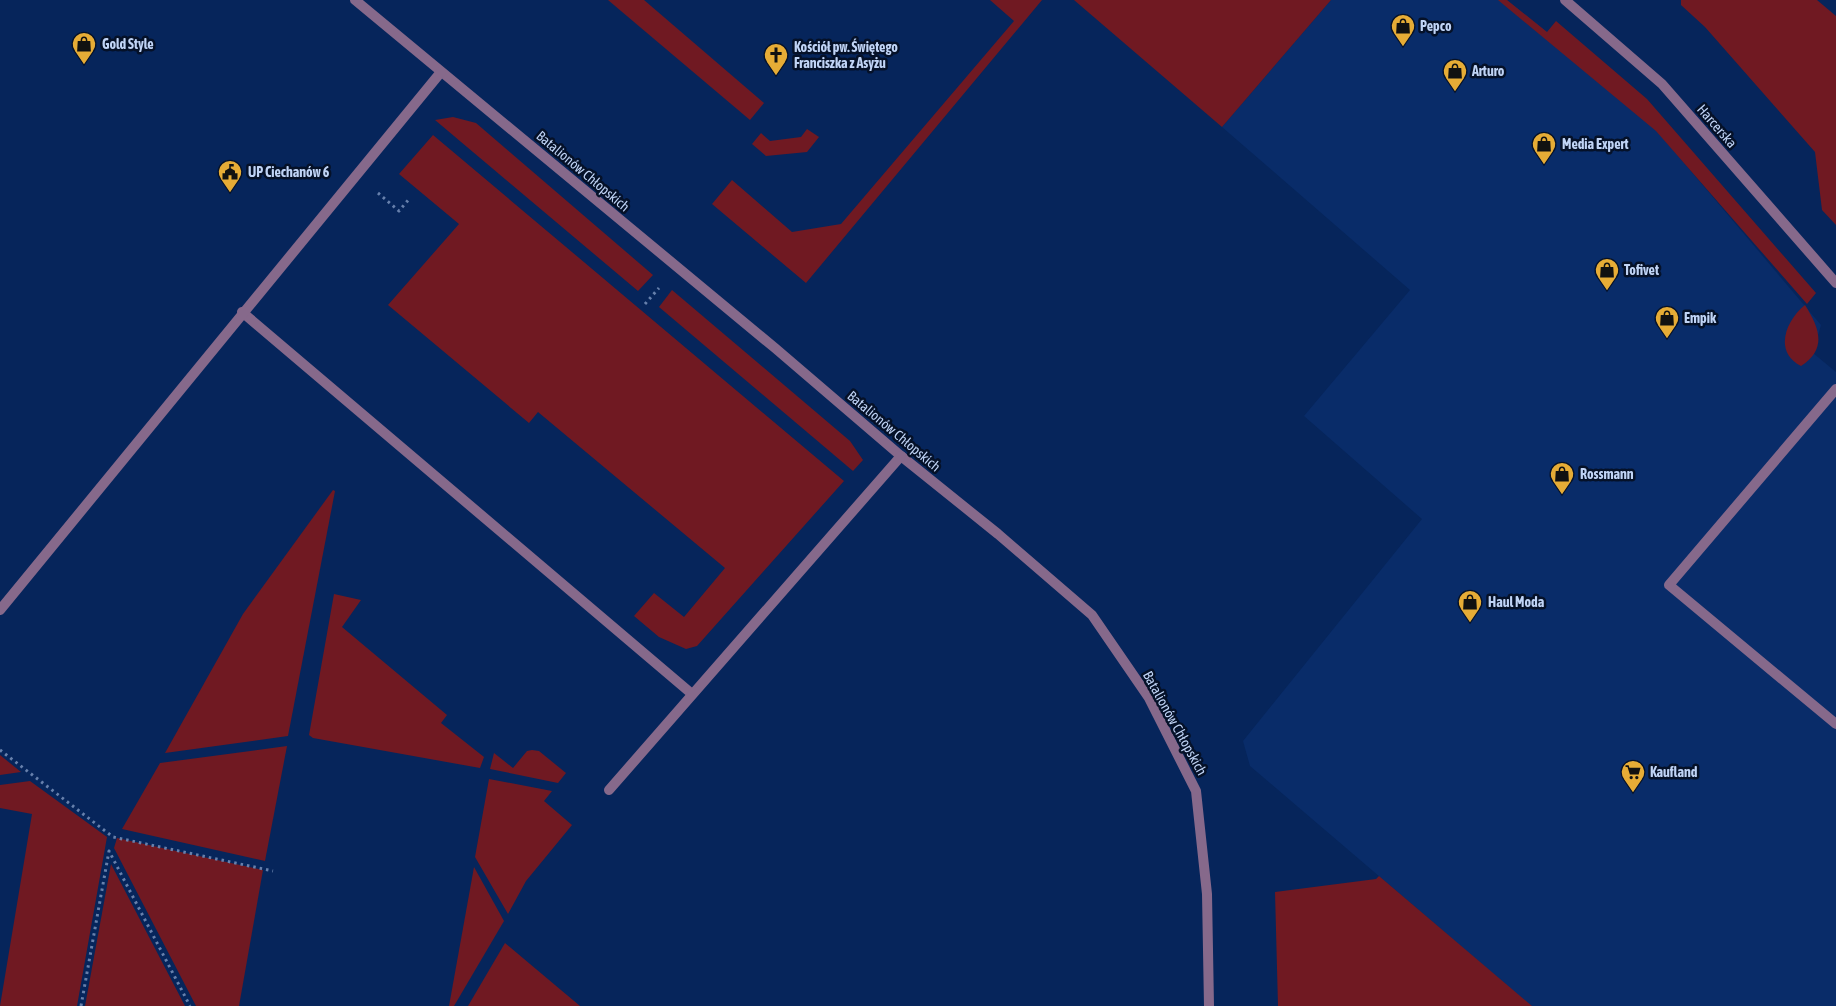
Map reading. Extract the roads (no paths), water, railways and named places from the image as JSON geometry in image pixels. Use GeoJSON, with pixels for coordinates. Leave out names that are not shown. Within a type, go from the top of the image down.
{"type":"FeatureCollection","features":[{"type":"Feature","properties":{"kind":"street","name":"Batalionów Chłopskich"},"geometry":{"type":"LineString","coordinates":[[355,0],[775,348],[901,456],[998,534],[1092,615],[1149,698],[1196,791],[1207,894],[1209,1006]]}},
{"type":"Feature","properties":{"kind":"street","name":"Harcerska"},"geometry":{"type":"LineString","coordinates":[[1565,0],[1662,84],[1836,282]]}},
{"type":"Feature","properties":{"kind":"street"},"geometry":{"type":"LineString","coordinates":[[0,610],[242,312],[441,72]]}},
{"type":"Feature","properties":{"kind":"street"},"geometry":{"type":"LineString","coordinates":[[242,312],[692,694]]}},
{"type":"Feature","properties":{"kind":"street"},"geometry":{"type":"LineString","coordinates":[[1836,389],[1669,585],[1836,724]]}},
{"type":"Feature","properties":{"kind":"street"},"geometry":{"type":"LineString","coordinates":[[609,790],[901,456]]}},
{"type":"Feature","properties":{"kind":"place","name":"Pepco"},"geometry":{"type":"Point","coordinates":[1403,47]}},
{"type":"Feature","properties":{"kind":"place","name":"Gold Style"},"geometry":{"type":"Point","coordinates":[84,65]}},
{"type":"Feature","properties":{"kind":"place","name":"Kościół pw. Świętego Franciszka z Asyżu"},"geometry":{"type":"Point","coordinates":[776,76]}},
{"type":"Feature","properties":{"kind":"place","name":"Arturo"},"geometry":{"type":"Point","coordinates":[1455,92]}},
{"type":"Feature","properties":{"kind":"place","name":"Media Expert"},"geometry":{"type":"Point","coordinates":[1544,165]}},
{"type":"Feature","properties":{"kind":"place","name":"UP Ciechanów 6"},"geometry":{"type":"Point","coordinates":[230,193]}},
{"type":"Feature","properties":{"kind":"place","name":"Tofivet"},"geometry":{"type":"Point","coordinates":[1607,291]}},
{"type":"Feature","properties":{"kind":"place","name":"Empik"},"geometry":{"type":"Point","coordinates":[1667,339]}},
{"type":"Feature","properties":{"kind":"place","name":"Rossmann"},"geometry":{"type":"Point","coordinates":[1562,495]}},
{"type":"Feature","properties":{"kind":"place","name":"Haul Moda"},"geometry":{"type":"Point","coordinates":[1470,623]}},
{"type":"Feature","properties":{"kind":"place","name":"Kaufland"},"geometry":{"type":"Point","coordinates":[1633,793]}}]}
